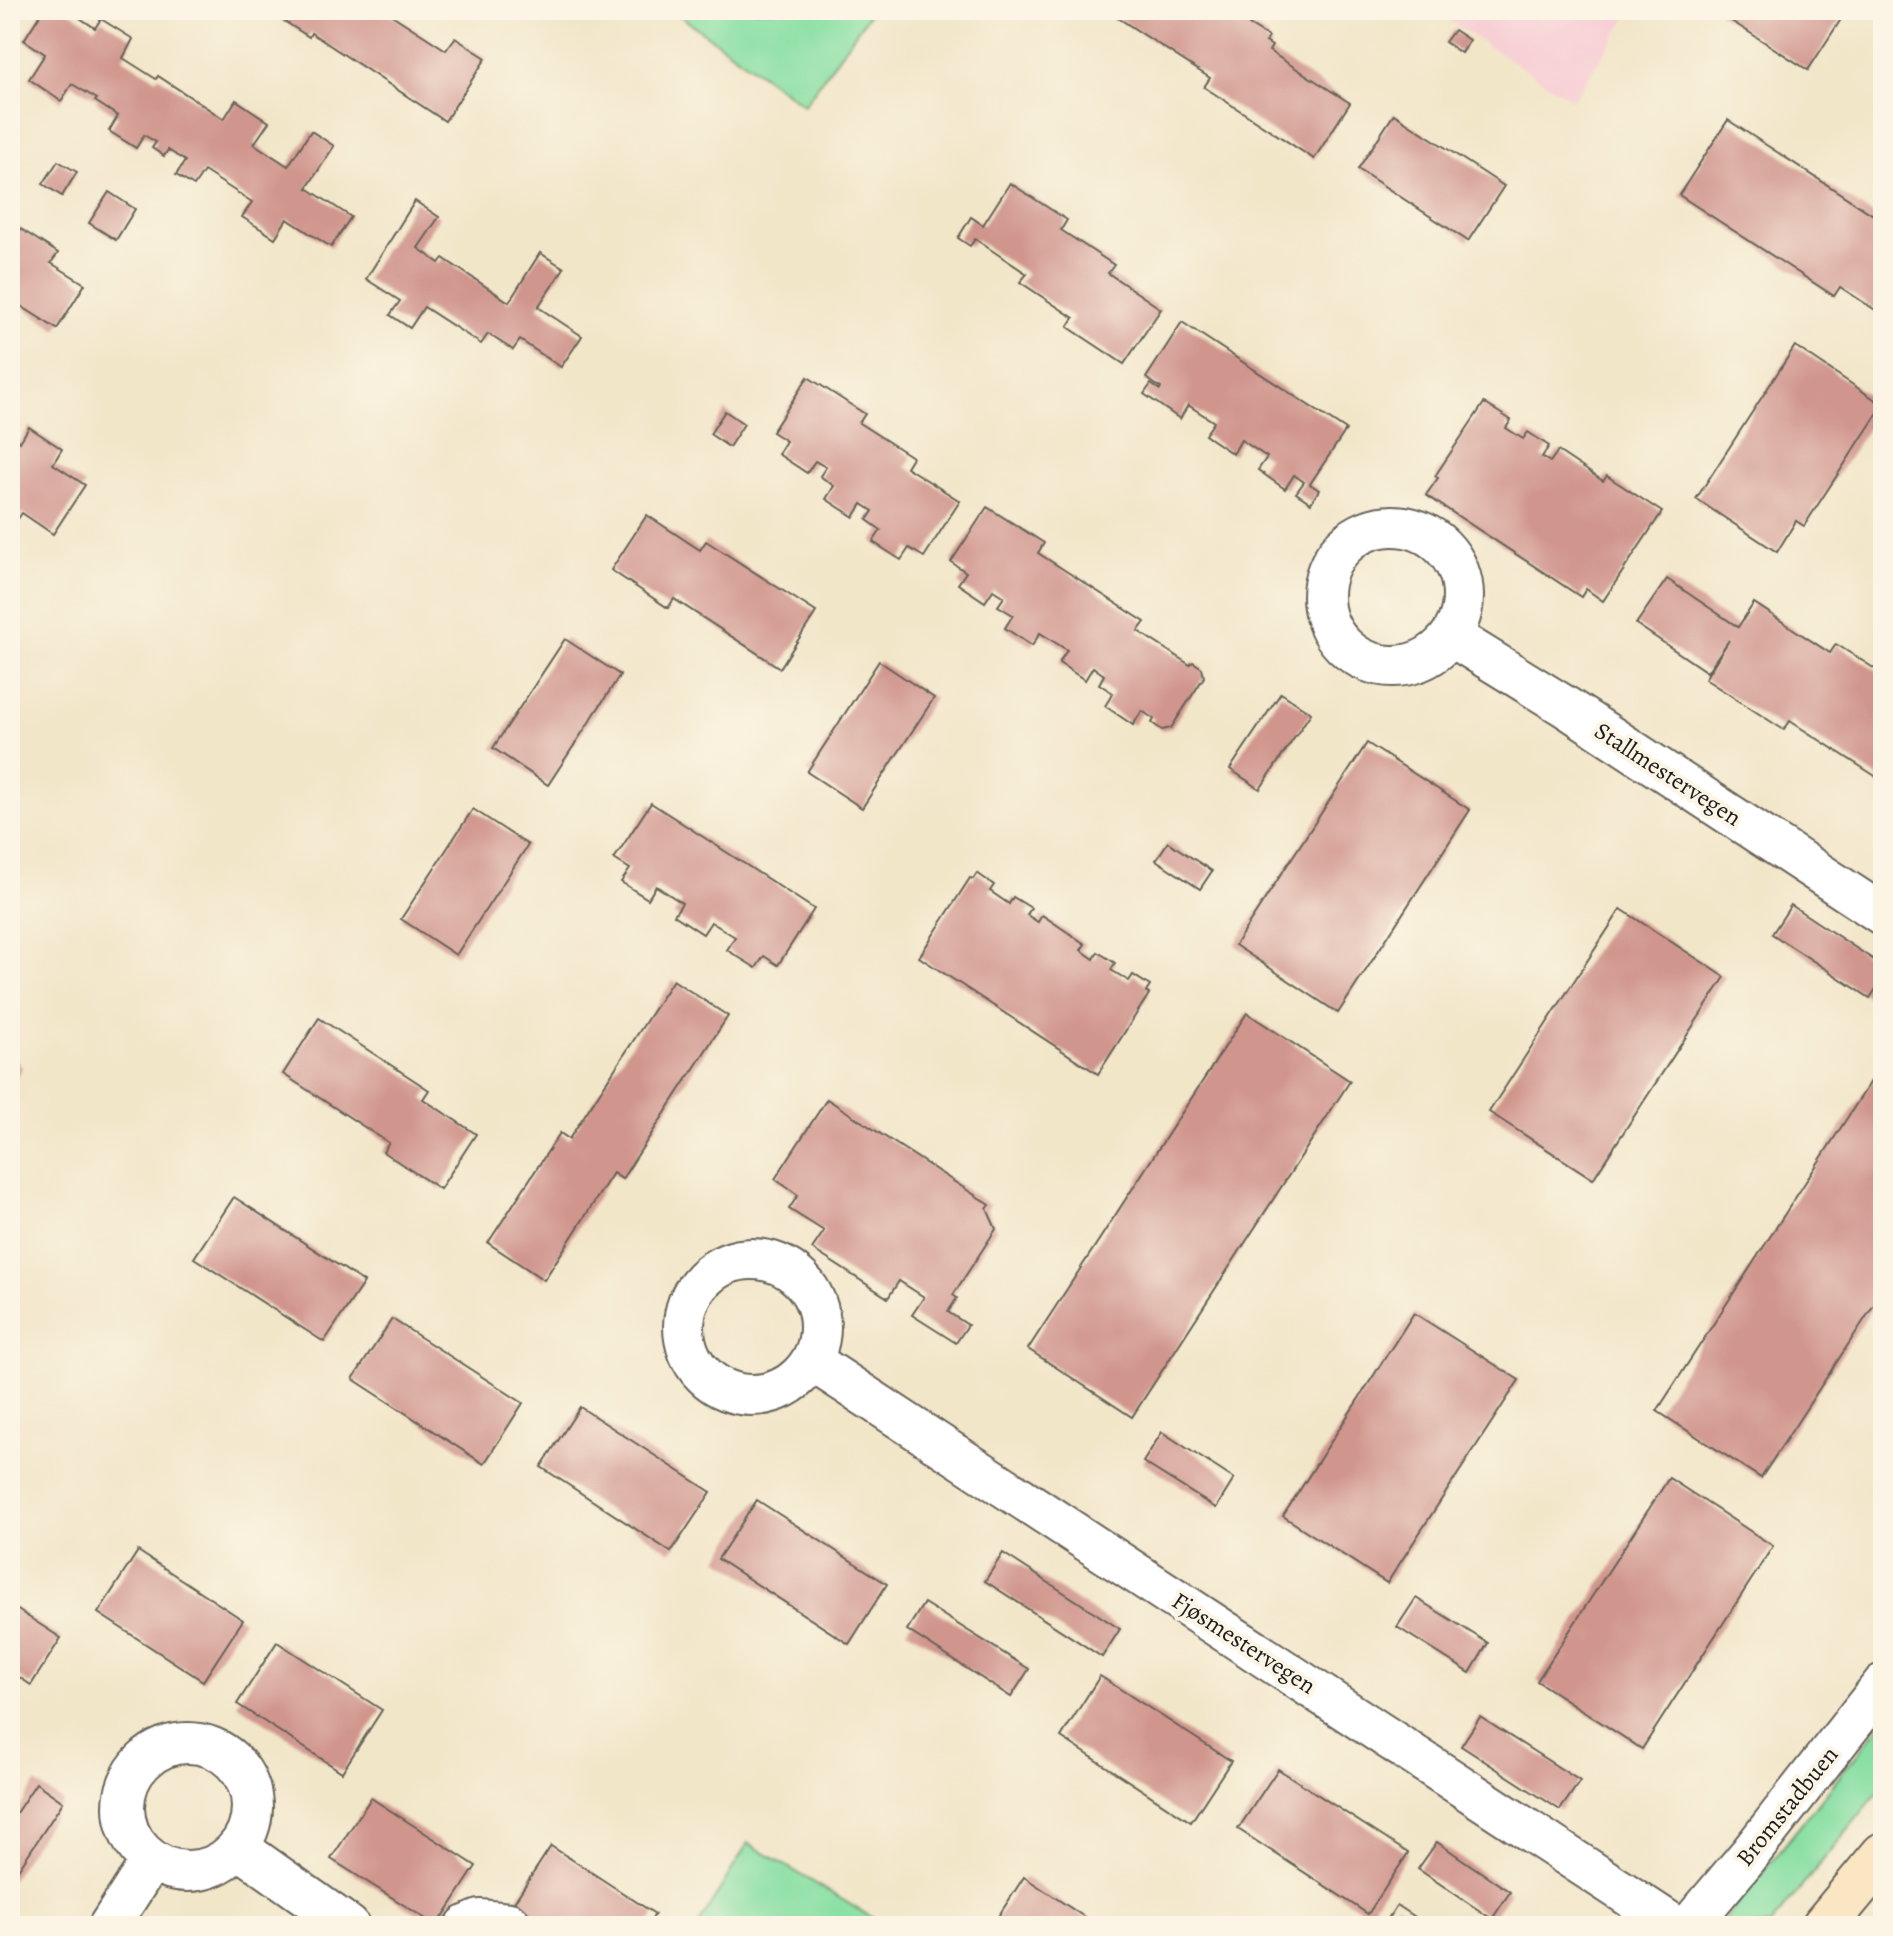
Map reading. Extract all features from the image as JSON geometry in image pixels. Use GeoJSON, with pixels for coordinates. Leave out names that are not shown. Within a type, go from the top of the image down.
{"type":"FeatureCollection","features":[{"type":"Feature","properties":{"kind":"main road"},"geometry":{"type":"LineString","coordinates":[[1824,1926],[1883,1855]]}},
{"type":"Feature","properties":{"kind":"street","name":"Stallmestervegen"},"geometry":{"type":"LineString","coordinates":[[1451,636],[1566,707],[1883,915]]}},
{"type":"Feature","properties":{"kind":"street","name":"Fjøsmestervegen"},"geometry":{"type":"LineString","coordinates":[[812,1361],[1675,1926]]}},
{"type":"Feature","properties":{"kind":"street","name":"Bromstadbuen"},"geometry":{"type":"LineString","coordinates":[[1689,1926],[1883,1684]]}},
{"type":"Feature","properties":{"kind":"street"},"geometry":{"type":"LineString","coordinates":[[199,1743],[223,1752],[241,1771],[251,1794],[252,1819],[239,1848],[224,1861],[200,1871],[175,1871],[151,1861],[134,1844],[124,1821],[123,1796],[129,1776],[150,1754],[174,1744],[199,1743]]}},
{"type":"Feature","properties":{"kind":"street"},"geometry":{"type":"LineString","coordinates":[[239,1848],[349,1926]]}},
{"type":"Feature","properties":{"kind":"street"},"geometry":{"type":"LineString","coordinates":[[109,1926],[151,1861]]}},
{"type":"Feature","properties":{"kind":"street"},"geometry":{"type":"LineString","coordinates":[[466,1926],[480,1920],[512,1926]]}},
{"type":"Feature","properties":{"kind":"shaded area"},"geometry":{"type":"Polygon","coordinates":[[[1432,10],[1632,10],[1573,100],[1432,10]]]}},
{"type":"Feature","properties":{"kind":"green space"},"geometry":{"type":"Polygon","coordinates":[[[672,10],[872,10],[804,105],[672,10]]]}},
{"type":"Feature","properties":{"kind":"green space"},"geometry":{"type":"Polygon","coordinates":[[[1883,1722],[1883,1786],[1770,1926],[1720,1926],[1883,1722]]]}},
{"type":"Feature","properties":{"kind":"green space"},"geometry":{"type":"Polygon","coordinates":[[[748,1843],[886,1926],[698,1926],[748,1843]]]}},
{"type":"Feature","properties":{"kind":"building"},"geometry":{"type":"Polygon","coordinates":[[[43,10],[68,10],[95,28],[101,19],[133,39],[123,58],[156,79],[158,76],[224,119],[236,100],[269,122],[254,144],[288,166],[311,131],[334,146],[307,188],[351,217],[331,247],[287,219],[275,238],[242,217],[252,202],[204,171],[194,186],[176,175],[185,161],[168,150],[164,156],[152,148],[156,142],[144,135],[136,148],[109,131],[118,116],[95,101],[97,99],[72,84],[61,101],[29,79],[45,54],[24,40],[43,10]]]}},
{"type":"Feature","properties":{"kind":"building"},"geometry":{"type":"Polygon","coordinates":[[[267,10],[384,10],[446,50],[455,38],[486,58],[445,121],[311,33],[309,37],[267,10]]]}},
{"type":"Feature","properties":{"kind":"building"},"geometry":{"type":"Polygon","coordinates":[[[1106,10],[1245,10],[1255,16],[1249,25],[1269,37],[1266,42],[1272,46],[1269,51],[1350,103],[1314,159],[1204,87],[1210,78],[1106,10]]]}},
{"type":"Feature","properties":{"kind":"building"},"geometry":{"type":"Polygon","coordinates":[[[1721,10],[1847,10],[1808,70],[1719,13],[1721,10]]]}},
{"type":"Feature","properties":{"kind":"building"},"geometry":{"type":"Polygon","coordinates":[[[1454,30],[1469,40],[1461,53],[1445,42],[1454,30]]]}},
{"type":"Feature","properties":{"kind":"building"},"geometry":{"type":"Polygon","coordinates":[[[1394,114],[1504,186],[1468,241],[1358,169],[1394,114]]]}},
{"type":"Feature","properties":{"kind":"building"},"geometry":{"type":"Polygon","coordinates":[[[1728,120],[1881,220],[1883,217],[1883,315],[1840,287],[1834,296],[1679,195],[1728,120]]]}},
{"type":"Feature","properties":{"kind":"building"},"geometry":{"type":"Polygon","coordinates":[[[58,161],[77,172],[62,196],[43,184],[58,161]]]}},
{"type":"Feature","properties":{"kind":"building"},"geometry":{"type":"Polygon","coordinates":[[[1010,183],[1067,220],[1061,230],[1114,265],[1108,273],[1161,309],[1124,364],[1068,327],[1074,318],[1020,282],[1027,274],[975,239],[970,246],[958,238],[971,217],[983,225],[1010,183]]]}},
{"type":"Feature","properties":{"kind":"building"},"geometry":{"type":"Polygon","coordinates":[[[109,192],[135,209],[116,240],[89,223],[109,192]]]}},
{"type":"Feature","properties":{"kind":"building"},"geometry":{"type":"Polygon","coordinates":[[[415,201],[439,217],[418,248],[439,263],[443,258],[509,302],[540,253],[564,268],[538,307],[582,336],[561,367],[520,340],[513,350],[488,334],[481,344],[424,307],[410,328],[390,315],[400,301],[366,279],[415,201]]]}},
{"type":"Feature","properties":{"kind":"building"},"geometry":{"type":"Polygon","coordinates":[[[10,222],[58,253],[51,263],[85,284],[57,329],[10,299],[10,222]]]}},
{"type":"Feature","properties":{"kind":"building"},"geometry":{"type":"Polygon","coordinates":[[[1182,322],[1346,430],[1310,484],[1319,490],[1311,503],[1296,493],[1304,482],[1294,475],[1285,489],[1258,470],[1267,457],[1241,440],[1233,454],[1205,435],[1214,422],[1188,405],[1180,419],[1144,394],[1151,384],[1160,390],[1146,378],[1182,322]]]}},
{"type":"Feature","properties":{"kind":"building"},"geometry":{"type":"Polygon","coordinates":[[[1795,346],[1883,405],[1804,526],[1796,521],[1777,552],[1696,499],[1795,346]]]}},
{"type":"Feature","properties":{"kind":"building"},"geometry":{"type":"Polygon","coordinates":[[[808,377],[865,414],[859,423],[912,457],[906,467],[960,501],[924,557],[909,548],[901,560],[873,542],[881,530],[867,520],[873,511],[862,504],[854,517],[826,499],[834,486],[820,476],[826,467],[815,461],[807,473],[778,454],[786,441],[772,432],[808,377]]]}},
{"type":"Feature","properties":{"kind":"building"},"geometry":{"type":"Polygon","coordinates":[[[1484,403],[1511,420],[1506,428],[1523,439],[1528,432],[1549,446],[1542,457],[1550,462],[1558,451],[1603,481],[1607,476],[1662,512],[1603,601],[1586,589],[1581,597],[1426,495],[1438,478],[1435,476],[1484,403]]]}},
{"type":"Feature","properties":{"kind":"building"},"geometry":{"type":"Polygon","coordinates":[[[725,411],[744,424],[729,447],[710,434],[725,411]]]}},
{"type":"Feature","properties":{"kind":"building"},"geometry":{"type":"Polygon","coordinates":[[[29,427],[62,449],[53,464],[85,485],[53,534],[22,513],[17,520],[10,515],[10,435],[20,442],[29,427]]]}},
{"type":"Feature","properties":{"kind":"building"},"geometry":{"type":"Polygon","coordinates":[[[987,507],[1044,543],[1038,553],[1145,622],[1138,631],[1190,665],[1193,662],[1202,668],[1204,677],[1171,728],[1162,730],[1152,723],[1154,719],[1142,711],[1133,725],[1105,706],[1113,693],[1099,684],[1104,675],[1093,667],[1085,680],[1059,663],[1067,650],[1040,633],[1032,646],[1005,628],[1013,615],[998,606],[1004,597],[993,590],[985,602],[958,584],[966,572],[951,562],[987,507]]]}},
{"type":"Feature","properties":{"kind":"building"},"geometry":{"type":"Polygon","coordinates":[[[647,515],[700,550],[706,541],[816,612],[780,668],[674,599],[668,608],[611,570],[647,515]]]}},
{"type":"Feature","properties":{"kind":"building"},"geometry":{"type":"Polygon","coordinates":[[[1667,579],[1738,627],[1754,603],[1830,653],[1836,644],[1883,674],[1883,781],[1790,721],[1784,730],[1705,679],[1729,640],[1707,672],[1636,624],[1667,579]]]}},
{"type":"Feature","properties":{"kind":"building"},"geometry":{"type":"Polygon","coordinates":[[[565,639],[620,675],[548,785],[493,748],[565,639]]]}},
{"type":"Feature","properties":{"kind":"building"},"geometry":{"type":"Polygon","coordinates":[[[879,661],[934,698],[862,808],[807,772],[879,661]]]}},
{"type":"Feature","properties":{"kind":"building"},"geometry":{"type":"Polygon","coordinates":[[[1281,693],[1311,713],[1260,789],[1230,769],[1281,693]]]}},
{"type":"Feature","properties":{"kind":"building"},"geometry":{"type":"Polygon","coordinates":[[[1367,743],[1470,810],[1338,1013],[1235,945],[1367,743]]]}},
{"type":"Feature","properties":{"kind":"building"},"geometry":{"type":"Polygon","coordinates":[[[651,803],[814,909],[778,965],[764,956],[756,968],[727,950],[735,937],[711,922],[703,934],[674,915],[682,903],[656,886],[648,899],[621,882],[630,869],[614,859],[651,803]]]}},
{"type":"Feature","properties":{"kind":"building"},"geometry":{"type":"Polygon","coordinates":[[[473,809],[528,845],[456,955],[401,919],[473,809]]]}},
{"type":"Feature","properties":{"kind":"building"},"geometry":{"type":"Polygon","coordinates":[[[1168,842],[1212,871],[1200,889],[1156,860],[1168,842]]]}},
{"type":"Feature","properties":{"kind":"building"},"geometry":{"type":"Polygon","coordinates":[[[977,873],[994,885],[990,891],[1009,904],[1013,897],[1031,908],[1027,915],[1038,922],[1042,915],[1085,944],[1081,950],[1094,959],[1098,952],[1115,963],[1111,970],[1129,981],[1133,975],[1150,986],[1146,992],[1149,994],[1098,1074],[919,957],[970,878],[973,879],[977,873]]]}},
{"type":"Feature","properties":{"kind":"building"},"geometry":{"type":"Polygon","coordinates":[[[1791,905],[1883,966],[1883,978],[1870,998],[1772,934],[1791,905]]]}},
{"type":"Feature","properties":{"kind":"building"},"geometry":{"type":"Polygon","coordinates":[[[1621,909],[1725,977],[1593,1179],[1489,1112],[1621,909]]]}},
{"type":"Feature","properties":{"kind":"building"},"geometry":{"type":"Polygon","coordinates":[[[673,980],[728,1016],[622,1179],[613,1173],[544,1280],[488,1243],[560,1133],[569,1139],[673,980]]]}},
{"type":"Feature","properties":{"kind":"building"},"geometry":{"type":"Polygon","coordinates":[[[1247,1013],[1350,1081],[1132,1417],[1028,1349],[1247,1013]]]}},
{"type":"Feature","properties":{"kind":"building"},"geometry":{"type":"Polygon","coordinates":[[[319,1018],[429,1090],[423,1099],[476,1134],[440,1189],[383,1152],[389,1143],[283,1074],[319,1018]]]}},
{"type":"Feature","properties":{"kind":"building"},"geometry":{"type":"Polygon","coordinates":[[[10,1060],[22,1067],[10,1087],[10,1060]]]}},
{"type":"Feature","properties":{"kind":"building"},"geometry":{"type":"Polygon","coordinates":[[[1875,1075],[1883,1080],[1883,1291],[1761,1478],[1657,1411],[1875,1075]]]}},
{"type":"Feature","properties":{"kind":"building"},"geometry":{"type":"Polygon","coordinates":[[[827,1099],[990,1205],[987,1209],[996,1229],[953,1295],[957,1298],[948,1312],[968,1325],[956,1343],[912,1315],[924,1297],[899,1281],[888,1298],[812,1249],[824,1231],[789,1209],[798,1195],[775,1179],[827,1099]]]}},
{"type":"Feature","properties":{"kind":"building"},"geometry":{"type":"Polygon","coordinates":[[[234,1197],[364,1282],[324,1342],[194,1258],[234,1197]]]}},
{"type":"Feature","properties":{"kind":"building"},"geometry":{"type":"Polygon","coordinates":[[[1414,1313],[1519,1380],[1387,1583],[1283,1516],[1414,1313]]]}},
{"type":"Feature","properties":{"kind":"building"},"geometry":{"type":"Polygon","coordinates":[[[392,1319],[523,1403],[484,1464],[353,1379],[392,1319]]]}},
{"type":"Feature","properties":{"kind":"building"},"geometry":{"type":"Polygon","coordinates":[[[580,1407],[711,1492],[671,1552],[541,1467],[580,1407]]]}},
{"type":"Feature","properties":{"kind":"building"},"geometry":{"type":"Polygon","coordinates":[[[1162,1432],[1234,1479],[1216,1508],[1143,1462],[1162,1432]]]}},
{"type":"Feature","properties":{"kind":"building"},"geometry":{"type":"Polygon","coordinates":[[[1669,1478],[1773,1546],[1642,1749],[1537,1681],[1669,1478]]]}},
{"type":"Feature","properties":{"kind":"building"},"geometry":{"type":"Polygon","coordinates":[[[757,1500],[887,1584],[849,1644],[718,1559],[757,1500]]]}},
{"type":"Feature","properties":{"kind":"building"},"geometry":{"type":"Polygon","coordinates":[[[138,1551],[243,1620],[203,1681],[98,1613],[138,1551]]]}},
{"type":"Feature","properties":{"kind":"building"},"geometry":{"type":"Polygon","coordinates":[[[1003,1553],[1120,1629],[1102,1657],[985,1581],[1003,1553]]]}},
{"type":"Feature","properties":{"kind":"building"},"geometry":{"type":"Polygon","coordinates":[[[1416,1598],[1488,1643],[1470,1673],[1397,1627],[1416,1598]]]}},
{"type":"Feature","properties":{"kind":"building"},"geometry":{"type":"Polygon","coordinates":[[[924,1603],[1029,1669],[1011,1697],[907,1630],[924,1603]]]}},
{"type":"Feature","properties":{"kind":"building"},"geometry":{"type":"Polygon","coordinates":[[[10,1605],[61,1638],[31,1685],[10,1671],[10,1605]]]}},
{"type":"Feature","properties":{"kind":"building"},"geometry":{"type":"Polygon","coordinates":[[[277,1642],[382,1710],[342,1772],[237,1704],[277,1642]]]}},
{"type":"Feature","properties":{"kind":"building"},"geometry":{"type":"Polygon","coordinates":[[[1100,1676],[1231,1761],[1191,1822],[1061,1737],[1100,1676]]]}},
{"type":"Feature","properties":{"kind":"building"},"geometry":{"type":"Polygon","coordinates":[[[1480,1717],[1580,1781],[1560,1810],[1461,1746],[1480,1717]]]}},
{"type":"Feature","properties":{"kind":"building"},"geometry":{"type":"Polygon","coordinates":[[[1278,1769],[1408,1853],[1368,1914],[1238,1829],[1278,1769]]]}},
{"type":"Feature","properties":{"kind":"building"},"geometry":{"type":"Polygon","coordinates":[[[36,1783],[63,1802],[10,1882],[10,1822],[36,1783]]]}},
{"type":"Feature","properties":{"kind":"building"},"geometry":{"type":"Polygon","coordinates":[[[371,1798],[476,1866],[437,1926],[331,1859],[371,1798]]]}},
{"type":"Feature","properties":{"kind":"building"},"geometry":{"type":"Polygon","coordinates":[[[1437,1842],[1510,1892],[1492,1919],[1418,1869],[1437,1842]]]}},
{"type":"Feature","properties":{"kind":"building"},"geometry":{"type":"Polygon","coordinates":[[[551,1846],[655,1914],[647,1926],[540,1926],[511,1907],[551,1846]]]}},
{"type":"Feature","properties":{"kind":"building"},"geometry":{"type":"Polygon","coordinates":[[[1024,1877],[1098,1926],[992,1926],[1024,1877]]]}},
{"type":"Feature","properties":{"kind":"building"},"geometry":{"type":"Polygon","coordinates":[[[1397,1905],[1429,1926],[1383,1926],[1397,1905]]]}}]}
